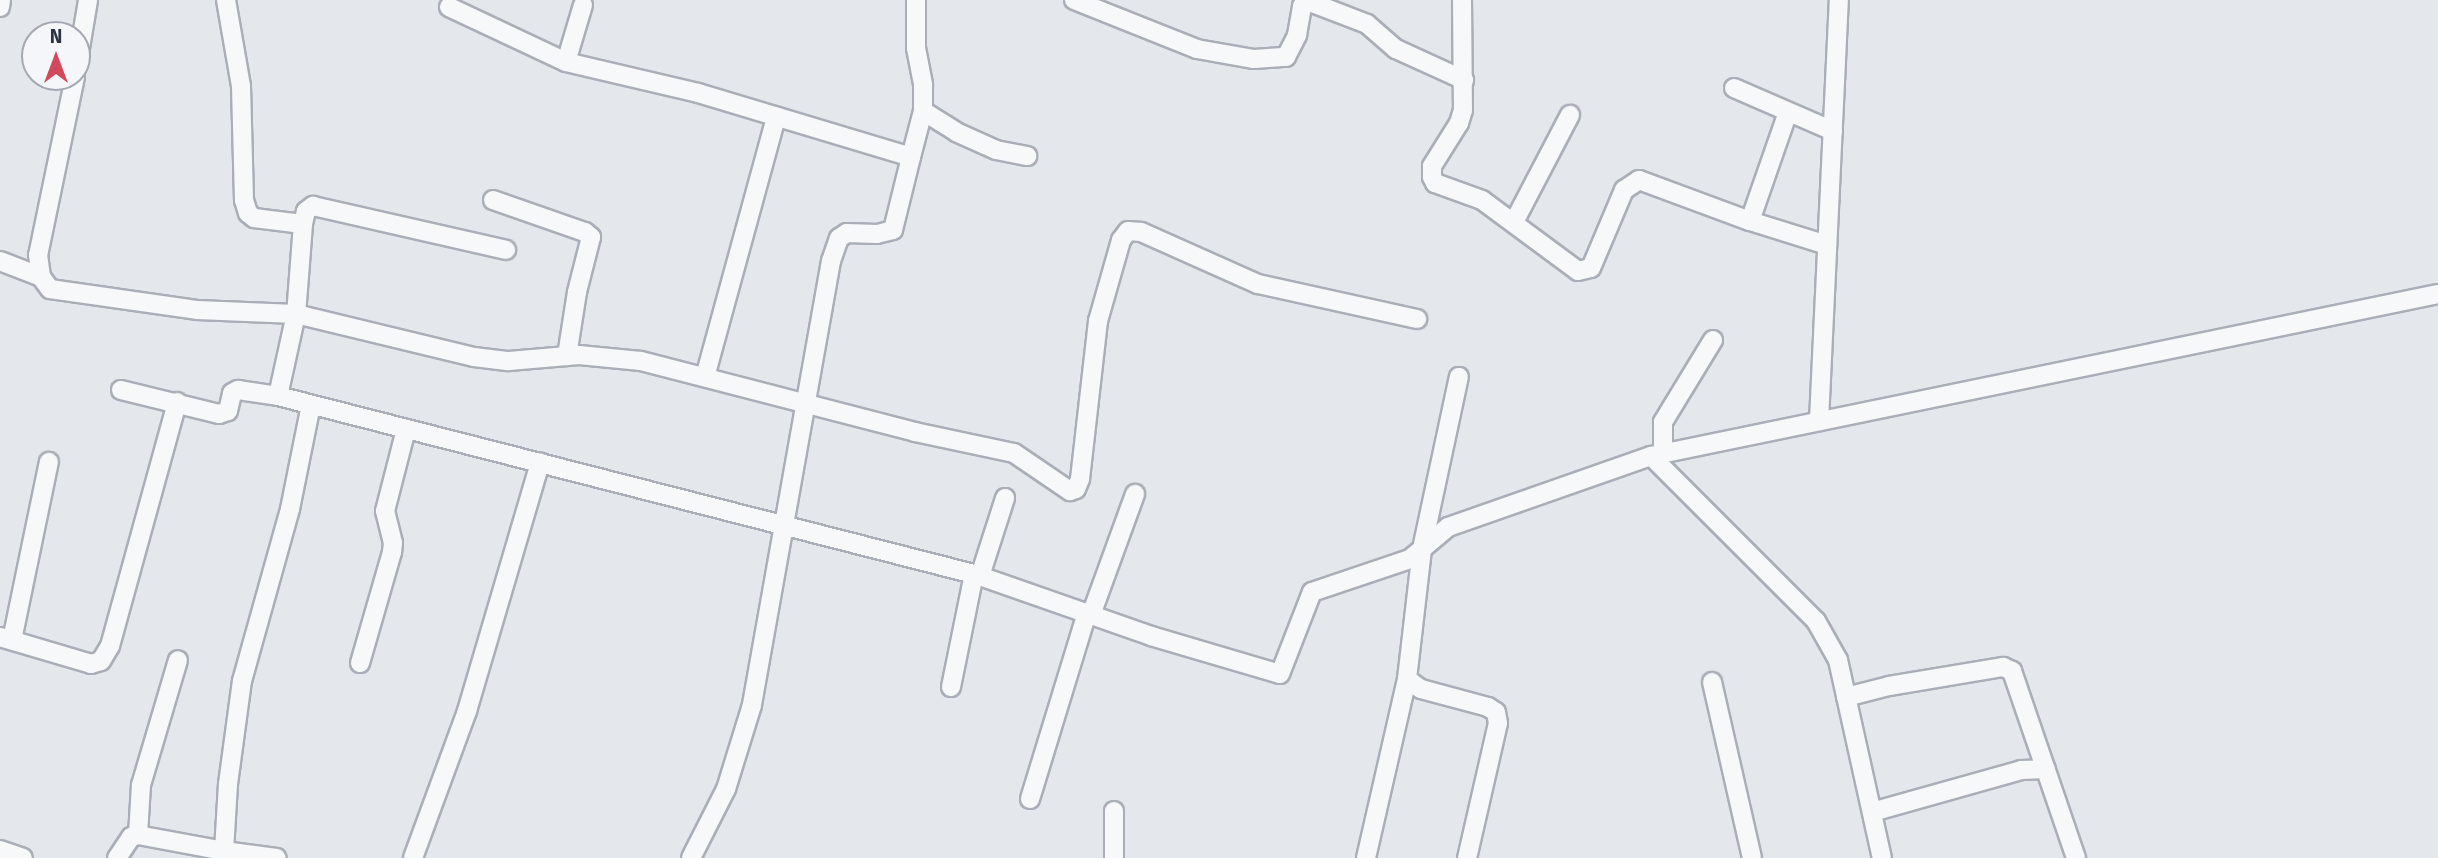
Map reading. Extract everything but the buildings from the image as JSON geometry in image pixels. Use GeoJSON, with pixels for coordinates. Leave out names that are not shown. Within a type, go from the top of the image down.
{"type":"FeatureCollection","features":[{"type":"Feature","properties":{"kind":"street"},"geometry":{"type":"LineString","coordinates":[[0,7],[1,0]]}},
{"type":"Feature","properties":{"kind":"street"},"geometry":{"type":"LineString","coordinates":[[84,21],[88,0]]}},
{"type":"Feature","properties":{"kind":"street"},"geometry":{"type":"LineString","coordinates":[[226,0],[241,86],[244,200],[248,214],[254,218],[303,224]]}},
{"type":"Feature","properties":{"kind":"street"},"geometry":{"type":"LineString","coordinates":[[692,858],[726,789],[752,705],[820,312],[839,238],[847,233],[877,234],[893,230],[923,111],[923,85],[916,48],[916,0]]}},
{"type":"Feature","properties":{"kind":"street"},"geometry":{"type":"LineString","coordinates":[[1074,0],[1197,49],[1254,59],[1286,57],[1297,35],[1302,6],[1310,2],[1367,24],[1396,48],[1464,80]]}},
{"type":"Feature","properties":{"kind":"street"},"geometry":{"type":"LineString","coordinates":[[1462,0],[1464,80],[1459,123],[1432,166],[1432,177],[1445,188],[1468,192],[1482,200],[1578,271],[1586,272],[1591,268],[1624,190],[1639,180],[1751,221],[1827,245]]}},
{"type":"Feature","properties":{"kind":"street"},"geometry":{"type":"LineString","coordinates":[[1819,421],[1839,0]]}},
{"type":"Feature","properties":{"kind":"street"},"geometry":{"type":"LineString","coordinates":[[566,62],[583,5]]}},
{"type":"Feature","properties":{"kind":"street"},"geometry":{"type":"LineString","coordinates":[[449,8],[566,62],[698,93],[911,157]]}},
{"type":"Feature","properties":{"kind":"street"},"geometry":{"type":"LineString","coordinates":[[1734,88],[1833,131]]}},
{"type":"Feature","properties":{"kind":"street"},"geometry":{"type":"LineString","coordinates":[[72,91],[38,255],[41,277],[50,289],[75,295],[197,310],[296,314],[474,357],[509,361],[567,356],[641,361],[805,401],[915,432],[1014,453],[1065,489],[1076,489],[1080,479],[1097,321],[1121,240],[1128,231],[1141,232],[1267,286],[1417,319]]}},
{"type":"Feature","properties":{"kind":"street"},"geometry":{"type":"LineString","coordinates":[[923,111],[956,132],[996,150],[1027,156]]}},
{"type":"Feature","properties":{"kind":"street"},"geometry":{"type":"LineString","coordinates":[[1751,221],[1788,111]]}},
{"type":"Feature","properties":{"kind":"street"},"geometry":{"type":"LineString","coordinates":[[1514,222],[1570,115]]}},
{"type":"Feature","properties":{"kind":"street"},"geometry":{"type":"LineString","coordinates":[[705,377],[776,117]]}},
{"type":"Feature","properties":{"kind":"street"},"geometry":{"type":"LineString","coordinates":[[493,200],[586,232],[590,237],[577,292],[567,356]]}},
{"type":"Feature","properties":{"kind":"street"},"geometry":{"type":"LineString","coordinates":[[278,397],[296,314],[303,224],[306,211],[313,206],[506,250]]}},
{"type":"Feature","properties":{"kind":"street"},"geometry":{"type":"LineString","coordinates":[[0,261],[41,277]]}},
{"type":"Feature","properties":{"kind":"street"},"geometry":{"type":"LineString","coordinates":[[121,390],[177,401],[222,414],[228,411],[232,393],[238,390],[311,405],[977,575],[1089,614],[1280,674],[1312,592],[1410,559],[1448,527],[1657,455],[2438,294]]}},
{"type":"Feature","properties":{"kind":"street"},"geometry":{"type":"LineString","coordinates":[[1657,455],[1663,422],[1713,340]]}},
{"type":"Feature","properties":{"kind":"street"},"geometry":{"type":"LineString","coordinates":[[1366,858],[1407,679],[1422,549],[1459,377]]}},
{"type":"Feature","properties":{"kind":"street"},"geometry":{"type":"LineString","coordinates":[[49,461],[6,639],[92,664],[101,661],[110,646],[177,401]]}},
{"type":"Feature","properties":{"kind":"street"},"geometry":{"type":"LineString","coordinates":[[224,851],[228,784],[242,681],[290,509],[311,405]]}},
{"type":"Feature","properties":{"kind":"street"},"geometry":{"type":"LineString","coordinates":[[360,663],[392,552],[393,543],[385,511],[406,429]]}},
{"type":"Feature","properties":{"kind":"street"},"geometry":{"type":"LineString","coordinates":[[1657,455],[1816,621],[1838,660],[1882,858]]}},
{"type":"Feature","properties":{"kind":"street"},"geometry":{"type":"LineString","coordinates":[[413,858],[467,711],[540,463]]}},
{"type":"Feature","properties":{"kind":"street"},"geometry":{"type":"LineString","coordinates":[[1030,799],[1089,614],[1135,494]]}},
{"type":"Feature","properties":{"kind":"street"},"geometry":{"type":"LineString","coordinates":[[951,687],[977,575],[1005,498]]}},
{"type":"Feature","properties":{"kind":"street"},"geometry":{"type":"LineString","coordinates":[[138,835],[141,785],[178,660]]}},
{"type":"Feature","properties":{"kind":"street"},"geometry":{"type":"LineString","coordinates":[[1846,697],[1889,686],[2003,667],[2016,676],[2076,858]]}},
{"type":"Feature","properties":{"kind":"street"},"geometry":{"type":"LineString","coordinates":[[1407,679],[1420,689],[1488,707],[1496,712],[1498,723],[1467,858]]}},
{"type":"Feature","properties":{"kind":"street"},"geometry":{"type":"LineString","coordinates":[[1712,682],[1751,858]]}},
{"type":"Feature","properties":{"kind":"street"},"geometry":{"type":"LineString","coordinates":[[1872,813],[2021,770],[2046,769]]}},
{"type":"Feature","properties":{"kind":"street"},"geometry":{"type":"LineString","coordinates":[[1115,811],[1118,856]]}},
{"type":"Feature","properties":{"kind":"street"},"geometry":{"type":"LineString","coordinates":[[117,858],[131,837],[138,835],[277,858]]}},
{"type":"Feature","properties":{"kind":"street"},"geometry":{"type":"LineString","coordinates":[[0,850],[23,858]]}}]}
